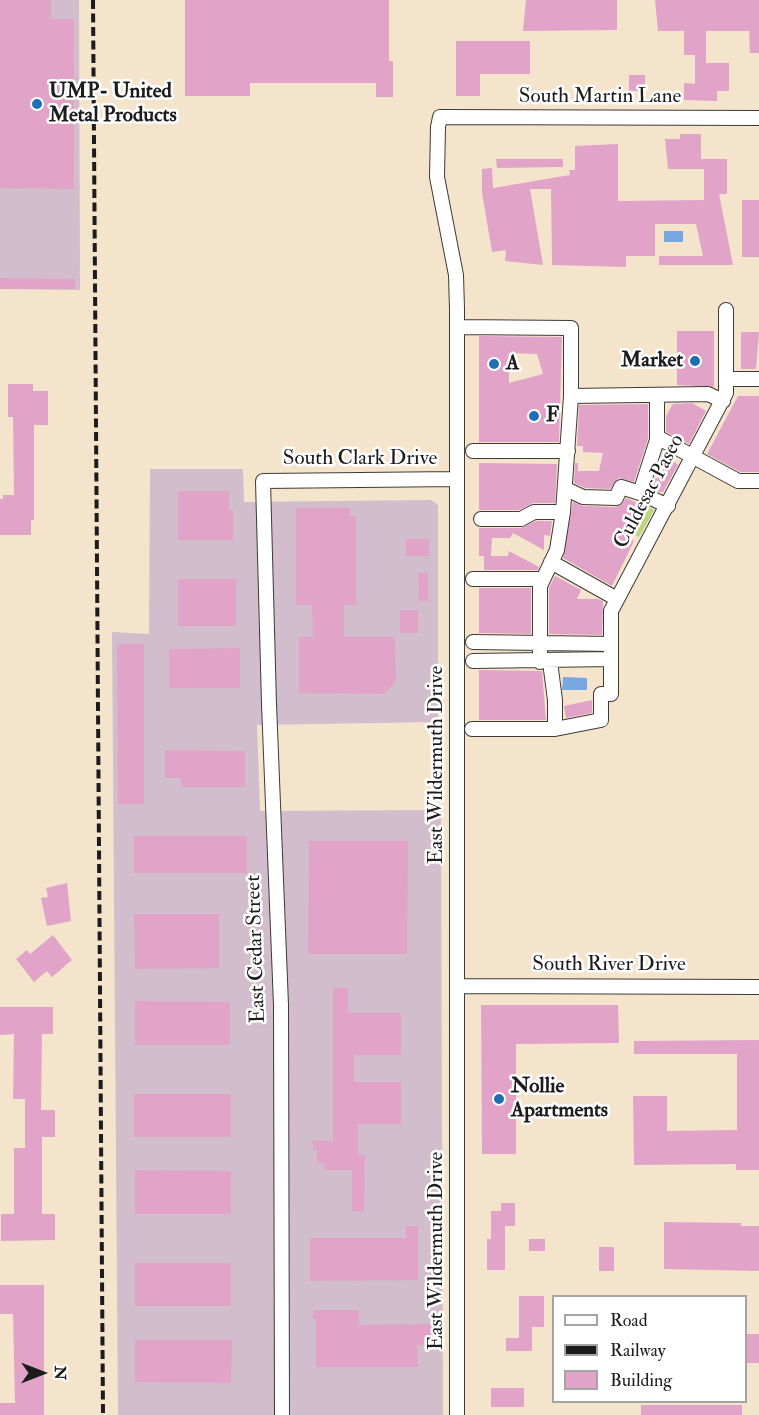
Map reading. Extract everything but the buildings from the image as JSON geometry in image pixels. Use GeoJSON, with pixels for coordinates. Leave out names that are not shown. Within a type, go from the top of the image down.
{"type":"FeatureCollection","features":[{"type":"Feature","properties":{"kind":"street","name":"South Martin Lane"},"geometry":{"type":"LineString","coordinates":[[441,117],[759,118]]}},
{"type":"Feature","properties":{"kind":"street","name":"East Wildermuth Drive"},"geometry":{"type":"LineString","coordinates":[[441,117],[438,127],[437,177],[456,275],[457,327],[457,1415]]}},
{"type":"Feature","properties":{"kind":"street","name":"Culdesac Paseo"},"geometry":{"type":"LineString","coordinates":[[555,729],[601,720],[601,694],[611,694],[611,610],[726,393],[726,310]]}},
{"type":"Feature","properties":{"kind":"street"},"geometry":{"type":"LineString","coordinates":[[457,327],[571,328],[571,396],[566,489],[557,550],[540,586],[540,643],[555,700],[555,729],[472,729]]}},
{"type":"Feature","properties":{"kind":"street"},"geometry":{"type":"LineString","coordinates":[[726,379],[759,379]]}},
{"type":"Feature","properties":{"kind":"street"},"geometry":{"type":"LineString","coordinates":[[571,396],[708,394],[723,401]]}},
{"type":"Feature","properties":{"kind":"street"},"geometry":{"type":"LineString","coordinates":[[640,493],[657,437],[657,395]]}},
{"type":"Feature","properties":{"kind":"street"},"geometry":{"type":"LineString","coordinates":[[657,437],[738,481],[759,481]]}},
{"type":"Feature","properties":{"kind":"street"},"geometry":{"type":"LineString","coordinates":[[473,452],[568,451]]}},
{"type":"Feature","properties":{"kind":"street","name":"South Clark Drive"},"geometry":{"type":"LineString","coordinates":[[263,481],[457,479]]}},
{"type":"Feature","properties":{"kind":"street","name":"East Cedar Street"},"geometry":{"type":"LineString","coordinates":[[263,481],[281,1005],[282,1415]]}},
{"type":"Feature","properties":{"kind":"street"},"geometry":{"type":"LineString","coordinates":[[566,489],[583,497],[616,498],[621,487],[668,506]]}},
{"type":"Feature","properties":{"kind":"street"},"geometry":{"type":"LineString","coordinates":[[481,519],[521,519],[534,512],[563,512]]}},
{"type":"Feature","properties":{"kind":"street"},"geometry":{"type":"LineString","coordinates":[[551,562],[617,599]]}},
{"type":"Feature","properties":{"kind":"street"},"geometry":{"type":"LineString","coordinates":[[473,579],[543,579]]}},
{"type":"Feature","properties":{"kind":"street"},"geometry":{"type":"LineString","coordinates":[[473,642],[611,644]]}},
{"type":"Feature","properties":{"kind":"street"},"geometry":{"type":"LineString","coordinates":[[472,661],[545,662],[553,658],[611,659]]}},
{"type":"Feature","properties":{"kind":"street","name":"South River Drive"},"geometry":{"type":"LineString","coordinates":[[458,986],[759,987]]}},
{"type":"Feature","properties":{"kind":"shaded area"},"geometry":{"type":"Polygon","coordinates":[[[0,0],[79,0],[80,290],[0,289],[0,0]]]}},
{"type":"Feature","properties":{"kind":"shaded area"},"geometry":{"type":"Polygon","coordinates":[[[150,469],[243,469],[244,502],[431,500],[438,505],[438,722],[257,725],[260,811],[441,810],[443,1415],[118,1415],[112,632],[149,634],[150,469]]]}},
{"type":"Feature","properties":{"kind":"green space"},"geometry":{"type":"Polygon","coordinates":[[[644,505],[654,510],[639,537],[629,532],[644,505]]]}},
{"type":"Feature","properties":{"kind":"water"},"geometry":{"type":"Polygon","coordinates":[[[664,231],[683,231],[683,242],[664,242],[664,231]]]}},
{"type":"Feature","properties":{"kind":"water"},"geometry":{"type":"Polygon","coordinates":[[[563,677],[587,678],[587,690],[562,690],[563,677]]]}},
{"type":"Feature","properties":{"kind":"railway"},"geometry":{"type":"LineString","coordinates":[[93,0],[103,1415]]}},
{"type":"Feature","properties":{"kind":"place","name":"UMP- United Metal Products"},"geometry":{"type":"Point","coordinates":[37,104]}},
{"type":"Feature","properties":{"kind":"place","name":"Market"},"geometry":{"type":"Point","coordinates":[695,361]}},
{"type":"Feature","properties":{"kind":"place","name":"A"},"geometry":{"type":"Point","coordinates":[494,364]}},
{"type":"Feature","properties":{"kind":"place","name":"F"},"geometry":{"type":"Point","coordinates":[534,416]}},
{"type":"Feature","properties":{"kind":"place","name":"Nollie Apartments"},"geometry":{"type":"Point","coordinates":[499,1099]}}]}
